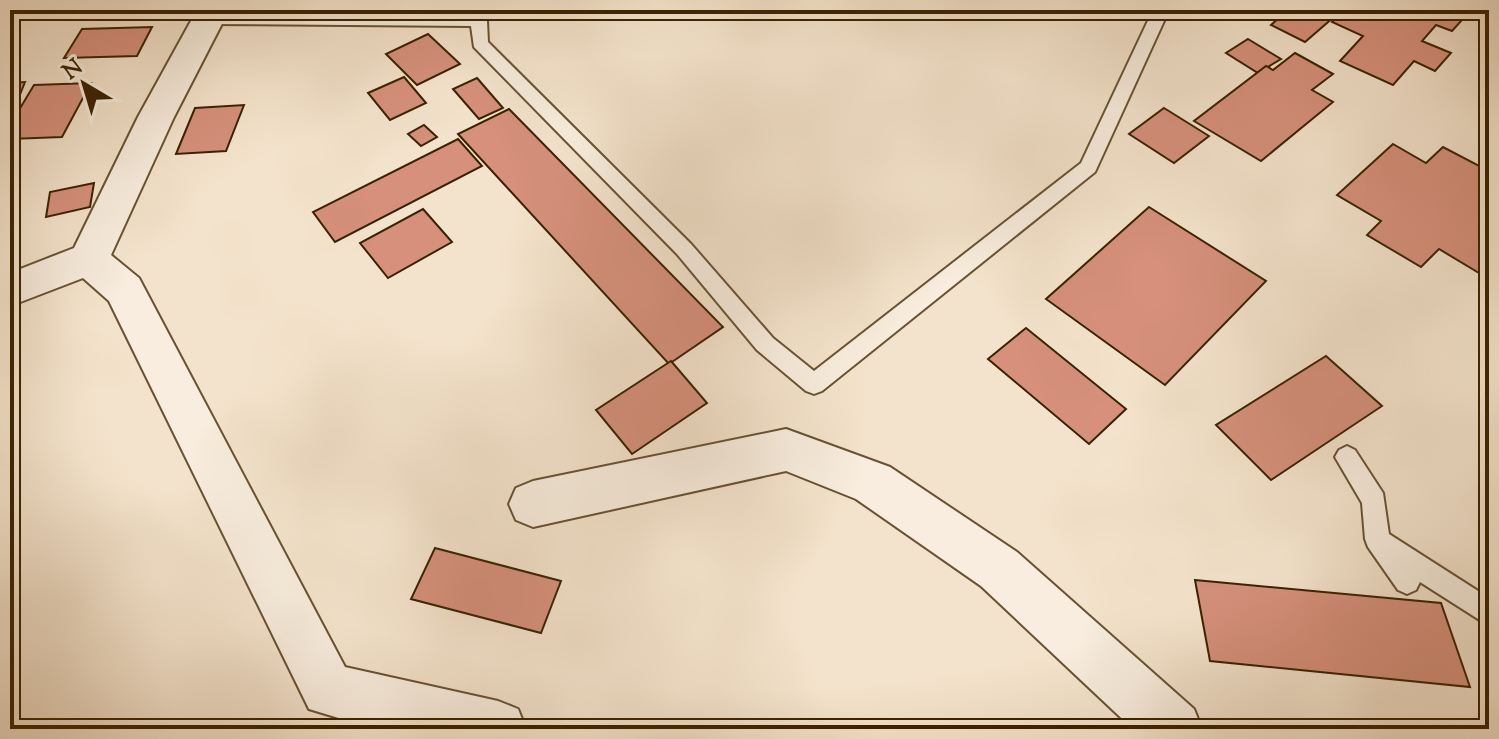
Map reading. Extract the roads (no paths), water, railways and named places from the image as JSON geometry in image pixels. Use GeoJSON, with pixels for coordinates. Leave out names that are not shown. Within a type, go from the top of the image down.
{"type":"FeatureCollection","features":[{"type":"Feature","properties":{"kind":"street"},"geometry":{"type":"LineString","coordinates":[[10,290],[89,259],[210,14]]}},
{"type":"Feature","properties":{"kind":"street"},"geometry":{"type":"LineString","coordinates":[[89,259],[124,290],[328,690],[476,727]]}},
{"type":"Feature","properties":{"kind":"street"},"geometry":{"type":"LineString","coordinates":[[533,504],[786,450],[873,483],[999,569],[1174,729]]}},
{"type":"Feature","properties":{"kind":"lane"},"geometry":{"type":"LineString","coordinates":[[210,14],[482,16],[480,43],[684,249],[765,344],[814,384],[1088,167],[1161,10]]}},
{"type":"Feature","properties":{"kind":"lane"},"geometry":{"type":"LineString","coordinates":[[1347,457],[1374,501],[1377,539],[1407,581]]}},
{"type":"Feature","properties":{"kind":"lane"},"geometry":{"type":"LineString","coordinates":[[1377,539],[1489,613]]}}]}
